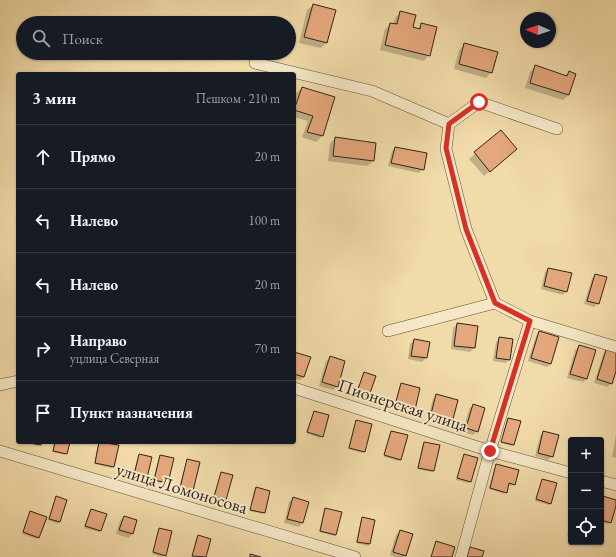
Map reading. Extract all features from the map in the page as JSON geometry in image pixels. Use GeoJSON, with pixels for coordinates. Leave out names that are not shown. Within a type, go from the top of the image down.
{"type":"FeatureCollection","features":[{"type":"Feature","properties":{"kind":"street"},"geometry":{"type":"LineString","coordinates":[[255,63],[293,72]]}},
{"type":"Feature","properties":{"kind":"street"},"geometry":{"type":"LineString","coordinates":[[296,73],[372,91],[449,124]]}},
{"type":"Feature","properties":{"kind":"street"},"geometry":{"type":"LineString","coordinates":[[556,129],[479,102],[449,124],[446,148],[464,222],[495,303],[530,321],[616,347]]}},
{"type":"Feature","properties":{"kind":"street"},"geometry":{"type":"LineString","coordinates":[[388,331],[495,303]]}},
{"type":"Feature","properties":{"kind":"street"},"geometry":{"type":"LineString","coordinates":[[461,557],[490,451],[530,321]]}},
{"type":"Feature","properties":{"kind":"street"},"geometry":{"type":"LineString","coordinates":[[0,385],[16,381]]}},
{"type":"Feature","properties":{"kind":"street","name":"Пионерская улица"},"geometry":{"type":"LineString","coordinates":[[296,389],[490,451],[568,472]]}},
{"type":"Feature","properties":{"kind":"street","name":"улица Ломоносова"},"geometry":{"type":"LineString","coordinates":[[0,451],[355,557]]}},
{"type":"Feature","properties":{"kind":"street"},"geometry":{"type":"LineString","coordinates":[[604,482],[616,485]]}},
{"type":"Feature","properties":{"kind":"building"},"geometry":{"type":"Polygon","coordinates":[[[313,4],[336,10],[327,43],[304,37],[313,4]]]}},
{"type":"Feature","properties":{"kind":"building"},"geometry":{"type":"Polygon","coordinates":[[[400,11],[416,15],[413,27],[420,29],[421,23],[437,27],[430,56],[385,45],[390,23],[397,24],[400,11]]]}},
{"type":"Feature","properties":{"kind":"building"},"geometry":{"type":"Polygon","coordinates":[[[464,43],[498,52],[492,73],[459,64],[464,43]]]}},
{"type":"Feature","properties":{"kind":"building"},"geometry":{"type":"Polygon","coordinates":[[[535,65],[567,76],[569,71],[576,74],[569,95],[530,83],[535,65]]]}},
{"type":"Feature","properties":{"kind":"building"},"geometry":{"type":"Polygon","coordinates":[[[302,87],[335,97],[323,136],[307,132],[313,116],[296,111],[296,104],[302,87]]]}},
{"type":"Feature","properties":{"kind":"building"},"geometry":{"type":"Polygon","coordinates":[[[501,130],[517,149],[490,172],[474,152],[501,130]]]}},
{"type":"Feature","properties":{"kind":"building"},"geometry":{"type":"Polygon","coordinates":[[[335,137],[376,143],[374,161],[333,156],[335,137]]]}},
{"type":"Feature","properties":{"kind":"building"},"geometry":{"type":"Polygon","coordinates":[[[395,147],[427,153],[424,170],[391,163],[395,147]]]}},
{"type":"Feature","properties":{"kind":"building"},"geometry":{"type":"Polygon","coordinates":[[[548,268],[572,273],[567,292],[544,286],[548,268]]]}},
{"type":"Feature","properties":{"kind":"building"},"geometry":{"type":"Polygon","coordinates":[[[595,274],[607,277],[599,304],[587,301],[595,274]]]}},
{"type":"Feature","properties":{"kind":"building"},"geometry":{"type":"Polygon","coordinates":[[[457,323],[478,326],[475,348],[454,346],[457,323]]]}},
{"type":"Feature","properties":{"kind":"building"},"geometry":{"type":"Polygon","coordinates":[[[539,331],[559,337],[551,364],[531,358],[539,331]]]}},
{"type":"Feature","properties":{"kind":"building"},"geometry":{"type":"Polygon","coordinates":[[[499,337],[513,339],[510,360],[496,358],[499,337]]]}},
{"type":"Feature","properties":{"kind":"building"},"geometry":{"type":"Polygon","coordinates":[[[414,339],[430,342],[427,358],[411,356],[414,339]]]}},
{"type":"Feature","properties":{"kind":"building"},"geometry":{"type":"Polygon","coordinates":[[[579,345],[596,350],[587,379],[570,374],[579,345]]]}},
{"type":"Feature","properties":{"kind":"building"},"geometry":{"type":"Polygon","coordinates":[[[607,347],[616,350],[616,371],[612,384],[597,379],[607,347]]]}},
{"type":"Feature","properties":{"kind":"building"},"geometry":{"type":"Polygon","coordinates":[[[296,353],[311,357],[304,377],[296,375],[296,353]]]}},
{"type":"Feature","properties":{"kind":"building"},"geometry":{"type":"Polygon","coordinates":[[[330,356],[345,361],[338,387],[322,382],[330,356]]]}},
{"type":"Feature","properties":{"kind":"building"},"geometry":{"type":"Polygon","coordinates":[[[364,372],[376,376],[369,396],[357,392],[364,372]]]}},
{"type":"Feature","properties":{"kind":"building"},"geometry":{"type":"Polygon","coordinates":[[[401,383],[420,388],[415,410],[395,405],[401,383]]]}},
{"type":"Feature","properties":{"kind":"building"},"geometry":{"type":"Polygon","coordinates":[[[436,394],[458,400],[452,423],[430,418],[436,394]]]}},
{"type":"Feature","properties":{"kind":"building"},"geometry":{"type":"Polygon","coordinates":[[[473,404],[485,408],[478,432],[466,428],[473,404]]]}},
{"type":"Feature","properties":{"kind":"building"},"geometry":{"type":"Polygon","coordinates":[[[314,411],[329,415],[323,437],[307,432],[314,411]]]}},
{"type":"Feature","properties":{"kind":"building"},"geometry":{"type":"Polygon","coordinates":[[[508,418],[521,421],[514,445],[501,442],[508,418]]]}},
{"type":"Feature","properties":{"kind":"building"},"geometry":{"type":"Polygon","coordinates":[[[356,420],[372,424],[365,452],[349,448],[356,420]]]}},
{"type":"Feature","properties":{"kind":"building"},"geometry":{"type":"Polygon","coordinates":[[[391,431],[408,435],[401,460],[384,455],[391,431]]]}},
{"type":"Feature","properties":{"kind":"building"},"geometry":{"type":"Polygon","coordinates":[[[543,431],[559,435],[553,457],[538,453],[543,431]]]}},
{"type":"Feature","properties":{"kind":"building"},"geometry":{"type":"Polygon","coordinates":[[[424,442],[440,445],[434,471],[418,468],[424,442]]]}},
{"type":"Feature","properties":{"kind":"building"},"geometry":{"type":"Polygon","coordinates":[[[55,444],[70,444],[67,454],[53,451],[55,444]]]}},
{"type":"Feature","properties":{"kind":"building"},"geometry":{"type":"Polygon","coordinates":[[[99,444],[119,445],[114,467],[95,463],[99,444]]]}},
{"type":"Feature","properties":{"kind":"building"},"geometry":{"type":"Polygon","coordinates":[[[139,454],[152,457],[147,478],[134,475],[139,454]]]}},
{"type":"Feature","properties":{"kind":"building"},"geometry":{"type":"Polygon","coordinates":[[[464,454],[478,458],[471,482],[457,478],[464,454]]]}},
{"type":"Feature","properties":{"kind":"building"},"geometry":{"type":"Polygon","coordinates":[[[160,455],[174,458],[168,483],[154,480],[160,455]]]}},
{"type":"Feature","properties":{"kind":"building"},"geometry":{"type":"Polygon","coordinates":[[[187,459],[200,462],[193,491],[180,488],[187,459]]]}},
{"type":"Feature","properties":{"kind":"building"},"geometry":{"type":"Polygon","coordinates":[[[496,464],[519,470],[515,485],[509,483],[507,493],[490,488],[496,464]]]}},
{"type":"Feature","properties":{"kind":"building"},"geometry":{"type":"Polygon","coordinates":[[[221,472],[233,475],[226,500],[214,497],[221,472]]]}},
{"type":"Feature","properties":{"kind":"building"},"geometry":{"type":"Polygon","coordinates":[[[542,479],[557,483],[551,504],[536,499],[542,479]]]}},
{"type":"Feature","properties":{"kind":"building"},"geometry":{"type":"Polygon","coordinates":[[[256,487],[270,491],[265,513],[250,510],[256,487]]]}},
{"type":"Feature","properties":{"kind":"building"},"geometry":{"type":"Polygon","coordinates":[[[56,496],[67,500],[60,522],[49,519],[56,496]]]}},
{"type":"Feature","properties":{"kind":"building"},"geometry":{"type":"Polygon","coordinates":[[[604,496],[616,500],[616,506],[611,523],[604,521],[604,496]]]}},
{"type":"Feature","properties":{"kind":"building"},"geometry":{"type":"Polygon","coordinates":[[[293,497],[309,502],[303,523],[287,519],[293,497]]]}},
{"type":"Feature","properties":{"kind":"building"},"geometry":{"type":"Polygon","coordinates":[[[325,508],[342,512],[336,535],[320,531],[325,508]]]}},
{"type":"Feature","properties":{"kind":"building"},"geometry":{"type":"Polygon","coordinates":[[[91,509],[107,514],[101,531],[85,526],[91,509]]]}},
{"type":"Feature","properties":{"kind":"building"},"geometry":{"type":"Polygon","coordinates":[[[30,511],[47,517],[39,538],[23,532],[30,511]]]}},
{"type":"Feature","properties":{"kind":"building"},"geometry":{"type":"Polygon","coordinates":[[[124,516],[137,520],[133,534],[119,530],[124,516]]]}},
{"type":"Feature","properties":{"kind":"building"},"geometry":{"type":"Polygon","coordinates":[[[362,517],[375,520],[370,544],[357,542],[362,517]]]}},
{"type":"Feature","properties":{"kind":"building"},"geometry":{"type":"Polygon","coordinates":[[[159,528],[172,531],[166,556],[153,552],[159,528]]]}},
{"type":"Feature","properties":{"kind":"building"},"geometry":{"type":"Polygon","coordinates":[[[400,530],[413,534],[406,556],[393,552],[400,530]]]}},
{"type":"Feature","properties":{"kind":"building"},"geometry":{"type":"Polygon","coordinates":[[[198,535],[211,539],[206,557],[192,556],[198,535]]]}},
{"type":"Feature","properties":{"kind":"building"},"geometry":{"type":"Polygon","coordinates":[[[436,541],[455,547],[452,557],[431,557],[436,541]]]}},
{"type":"Feature","properties":{"kind":"building"},"geometry":{"type":"Polygon","coordinates":[[[470,547],[484,551],[482,557],[467,557],[470,547]]]}},
{"type":"Feature","properties":{"kind":"building"},"geometry":{"type":"Polygon","coordinates":[[[250,554],[261,557],[250,557],[250,554]]]}},
{"type":"Feature","properties":{"kind":"route"},"geometry":{"type":"LineString","coordinates":[[479,102],[449,124],[446,148],[466,229],[495,303],[530,321],[490,451]]}}]}
